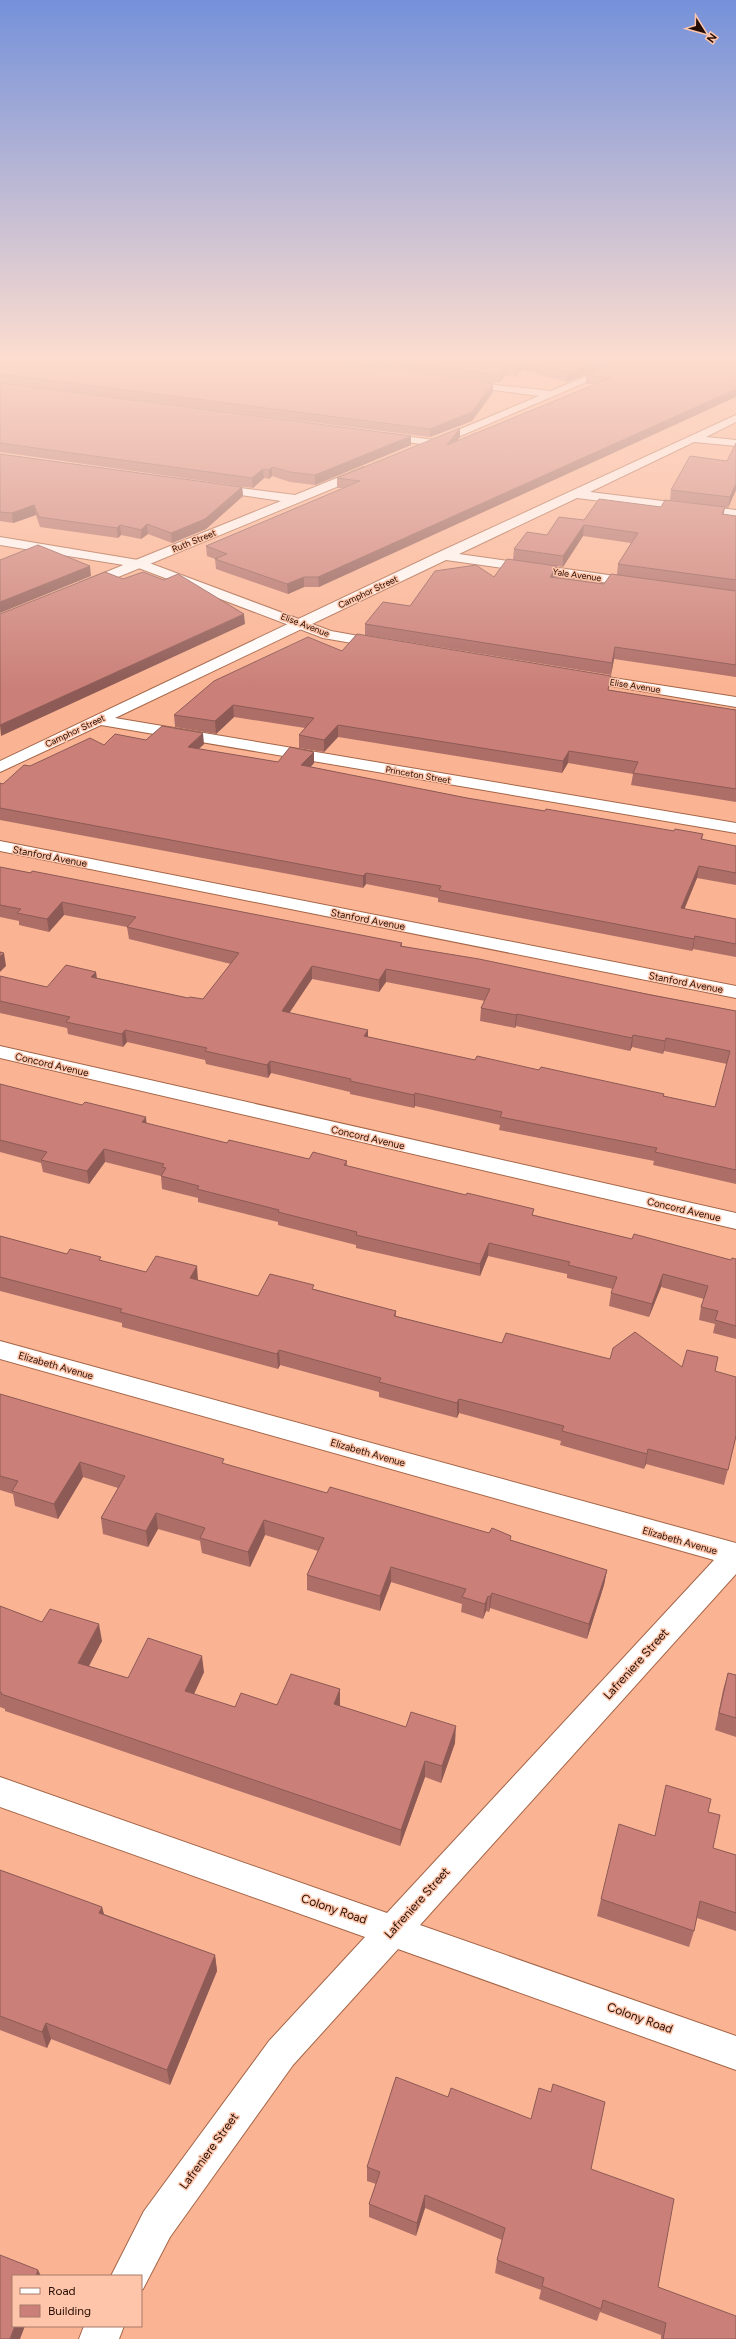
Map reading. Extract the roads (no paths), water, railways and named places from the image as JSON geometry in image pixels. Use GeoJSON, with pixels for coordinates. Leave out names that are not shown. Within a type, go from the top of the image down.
{"type":"FeatureCollection","features":[{"type":"Feature","properties":{"kind":"street","name":"Ruth Street"},"geometry":{"type":"LineString","coordinates":[[73,590],[371,469]]}},
{"type":"Feature","properties":{"kind":"street","name":"Camphor Street"},"geometry":{"type":"LineString","coordinates":[[0,767],[442,556],[628,469]]}},
{"type":"Feature","properties":{"kind":"street"},"geometry":{"type":"LineString","coordinates":[[202,486],[296,499]]}},
{"type":"Feature","properties":{"kind":"street"},"geometry":{"type":"LineString","coordinates":[[576,494],[736,514]]}},
{"type":"Feature","properties":{"kind":"street","name":"Elise Avenue"},"geometry":{"type":"LineString","coordinates":[[0,541],[139,564],[328,635],[396,647]]}},
{"type":"Feature","properties":{"kind":"street","name":"Yale Avenue"},"geometry":{"type":"LineString","coordinates":[[442,556],[651,585]]}},
{"type":"Feature","properties":{"kind":"street","name":"Elise Avenue"},"geometry":{"type":"LineString","coordinates":[[566,674],[736,702]]}},
{"type":"Feature","properties":{"kind":"street","name":"Princeton Street"},"geometry":{"type":"LineString","coordinates":[[99,720],[736,828]]}},
{"type":"Feature","properties":{"kind":"street","name":"Stanford Avenue"},"geometry":{"type":"LineString","coordinates":[[0,846],[736,992]]}},
{"type":"Feature","properties":{"kind":"street","name":"Concord Avenue"},"geometry":{"type":"LineString","coordinates":[[0,1052],[736,1221]]}},
{"type":"Feature","properties":{"kind":"street","name":"Elizabeth Avenue"},"geometry":{"type":"LineString","coordinates":[[0,1350],[736,1555]]}},
{"type":"Feature","properties":{"kind":"street","name":"Lafreniere Street"},"geometry":{"type":"LineString","coordinates":[[131,2275],[157,2224],[281,2053],[736,1555]]}},
{"type":"Feature","properties":{"kind":"street","name":"Colony Road"},"geometry":{"type":"LineString","coordinates":[[0,1792],[736,2052]]}},
{"type":"Feature","properties":{"kind":"street"},"geometry":{"type":"LineString","coordinates":[[98,2339],[104,2327]]}}]}
